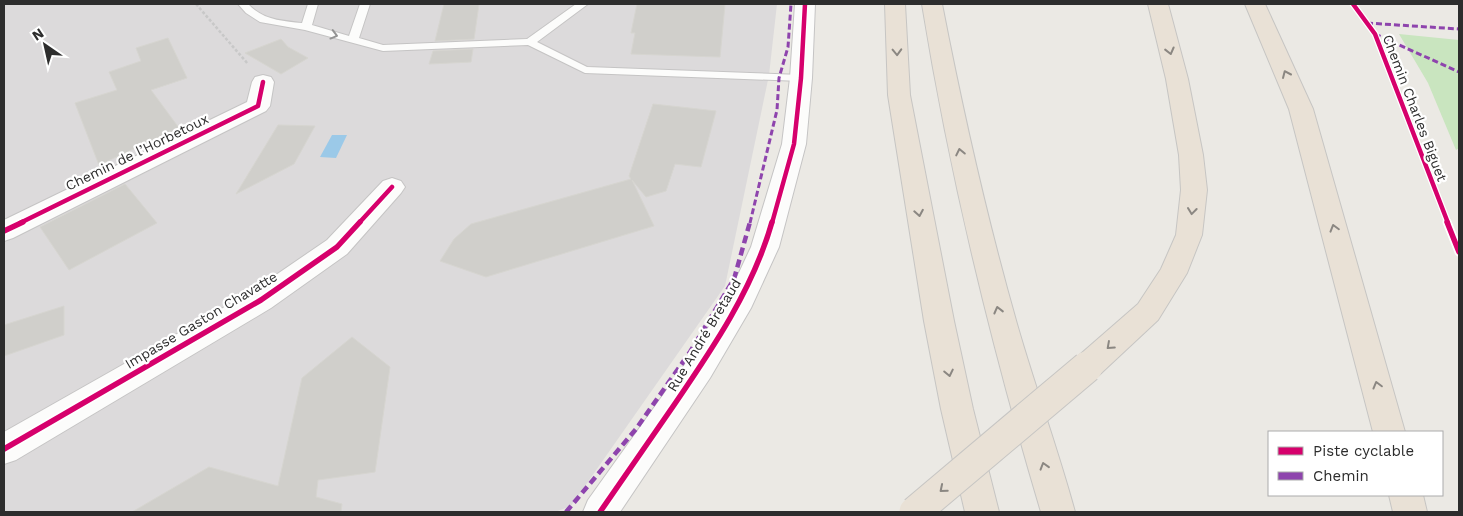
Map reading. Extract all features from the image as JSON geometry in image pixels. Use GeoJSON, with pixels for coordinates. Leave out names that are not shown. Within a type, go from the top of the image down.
{"type":"FeatureCollection","features":[{"type":"Feature","properties":{"kind":"highway"},"geometry":{"type":"LineString","coordinates":[[895,4],[899,95],[902,114],[939,321],[957,409],[982,512]]}},
{"type":"Feature","properties":{"kind":"highway"},"geometry":{"type":"LineString","coordinates":[[932,4],[948,96],[974,216],[1005,334],[1058,512]]}},
{"type":"Feature","properties":{"kind":"highway"},"geometry":{"type":"LineString","coordinates":[[915,512],[1087,367],[1148,312],[1173,273],[1189,234],[1194,190],[1191,155],[1177,79],[1158,4]]}},
{"type":"Feature","properties":{"kind":"highway"},"geometry":{"type":"LineString","coordinates":[[1255,4],[1301,108],[1389,431]]}},
{"type":"Feature","properties":{"kind":"highway"},"geometry":{"type":"LineString","coordinates":[[1406,496],[1410,512]]}},
{"type":"Feature","properties":{"kind":"street","name":"Rue André Bretaud"},"geometry":{"type":"LineString","coordinates":[[600,512],[699,369],[741,300],[764,248],[794,144],[806,4]]}},
{"type":"Feature","properties":{"kind":"street","name":"Chemin de l’Horbetoux"},"geometry":{"type":"LineString","coordinates":[[4,231],[258,106],[263,82]]}},
{"type":"Feature","properties":{"kind":"street","name":"Impasse Gaston Chavatte"},"geometry":{"type":"LineString","coordinates":[[4,449],[261,300],[337,247],[392,187]]}},
{"type":"Feature","properties":{"kind":"lane"},"geometry":{"type":"LineString","coordinates":[[243,4],[248,11],[262,20],[306,27],[383,48],[530,42],[585,70],[801,78]]}},
{"type":"Feature","properties":{"kind":"lane"},"geometry":{"type":"LineString","coordinates":[[306,27],[313,4]]}},
{"type":"Feature","properties":{"kind":"lane"},"geometry":{"type":"LineString","coordinates":[[353,40],[364,4]]}},
{"type":"Feature","properties":{"kind":"lane"},"geometry":{"type":"LineString","coordinates":[[530,42],[583,4]]}},
{"type":"Feature","properties":{"kind":"path"},"geometry":{"type":"LineString","coordinates":[[196,4],[263,82]]}},
{"type":"Feature","properties":{"kind":"shaded area"},"geometry":{"type":"Polygon","coordinates":[[[4,4],[777,4],[769,75],[725,286],[571,506],[555,512],[4,512],[4,4]]]}},
{"type":"Feature","properties":{"kind":"green space"},"geometry":{"type":"Polygon","coordinates":[[[1399,34],[1459,40],[1459,148],[1456,150],[1428,83],[1399,34]]]}},
{"type":"Feature","properties":{"kind":"water"},"geometry":{"type":"Polygon","coordinates":[[[332,135],[347,135],[336,158],[320,157],[332,135]]]}},
{"type":"Feature","properties":{"kind":"building"},"geometry":{"type":"Polygon","coordinates":[[[444,4],[479,4],[474,39],[435,41],[444,4]]]}},
{"type":"Feature","properties":{"kind":"building"},"geometry":{"type":"Polygon","coordinates":[[[637,4],[725,4],[720,57],[631,54],[635,33],[631,33],[637,4]]]}},
{"type":"Feature","properties":{"kind":"building"},"geometry":{"type":"Polygon","coordinates":[[[168,38],[187,78],[151,90],[179,128],[99,165],[75,103],[117,90],[109,72],[141,61],[136,48],[168,38]]]}},
{"type":"Feature","properties":{"kind":"building"},"geometry":{"type":"Polygon","coordinates":[[[281,39],[288,47],[308,58],[281,74],[245,53],[281,39]]]}},
{"type":"Feature","properties":{"kind":"building"},"geometry":{"type":"Polygon","coordinates":[[[473,49],[471,62],[429,64],[433,51],[473,49]]]}},
{"type":"Feature","properties":{"kind":"building"},"geometry":{"type":"Polygon","coordinates":[[[653,104],[716,111],[701,167],[675,164],[666,191],[646,197],[632,180],[654,226],[486,277],[440,261],[454,239],[471,224],[631,179],[629,176],[653,104]]]}},
{"type":"Feature","properties":{"kind":"building"},"geometry":{"type":"Polygon","coordinates":[[[278,125],[315,126],[294,164],[236,194],[278,125]]]}},
{"type":"Feature","properties":{"kind":"building"},"geometry":{"type":"Polygon","coordinates":[[[125,184],[157,223],[69,270],[40,227],[125,184]]]}},
{"type":"Feature","properties":{"kind":"building"},"geometry":{"type":"Polygon","coordinates":[[[64,306],[64,335],[4,356],[4,325],[64,306]]]}},
{"type":"Feature","properties":{"kind":"building"},"geometry":{"type":"Polygon","coordinates":[[[352,337],[390,367],[375,472],[318,480],[316,497],[342,504],[341,512],[132,512],[209,467],[278,486],[302,378],[352,337]]]}},
{"type":"Feature","properties":{"kind":"marked path"},"geometry":{"type":"LineString","coordinates":[[566,512],[636,429],[690,352],[734,279],[758,194],[777,110],[779,78],[788,47],[791,4]]}},
{"type":"Feature","properties":{"kind":"marked path"},"geometry":{"type":"LineString","coordinates":[[1367,23],[1459,29]]}},
{"type":"Feature","properties":{"kind":"marked path"},"geometry":{"type":"LineString","coordinates":[[1375,34],[1459,72]]}},
{"type":"Feature","properties":{"kind":"cycle path"},"geometry":{"type":"LineString","coordinates":[[600,512],[699,369],[741,300],[765,247],[794,144],[801,78],[805,4]]}},
{"type":"Feature","properties":{"kind":"cycle path","name":"Chemin Charles Biguet"},"geometry":{"type":"LineString","coordinates":[[1353,4],[1375,34],[1459,252]]}},
{"type":"Feature","properties":{"kind":"cycle path"},"geometry":{"type":"LineString","coordinates":[[4,231],[258,106],[263,82]]}},
{"type":"Feature","properties":{"kind":"cycle path"},"geometry":{"type":"LineString","coordinates":[[4,449],[261,300],[337,247],[392,187]]}}]}
